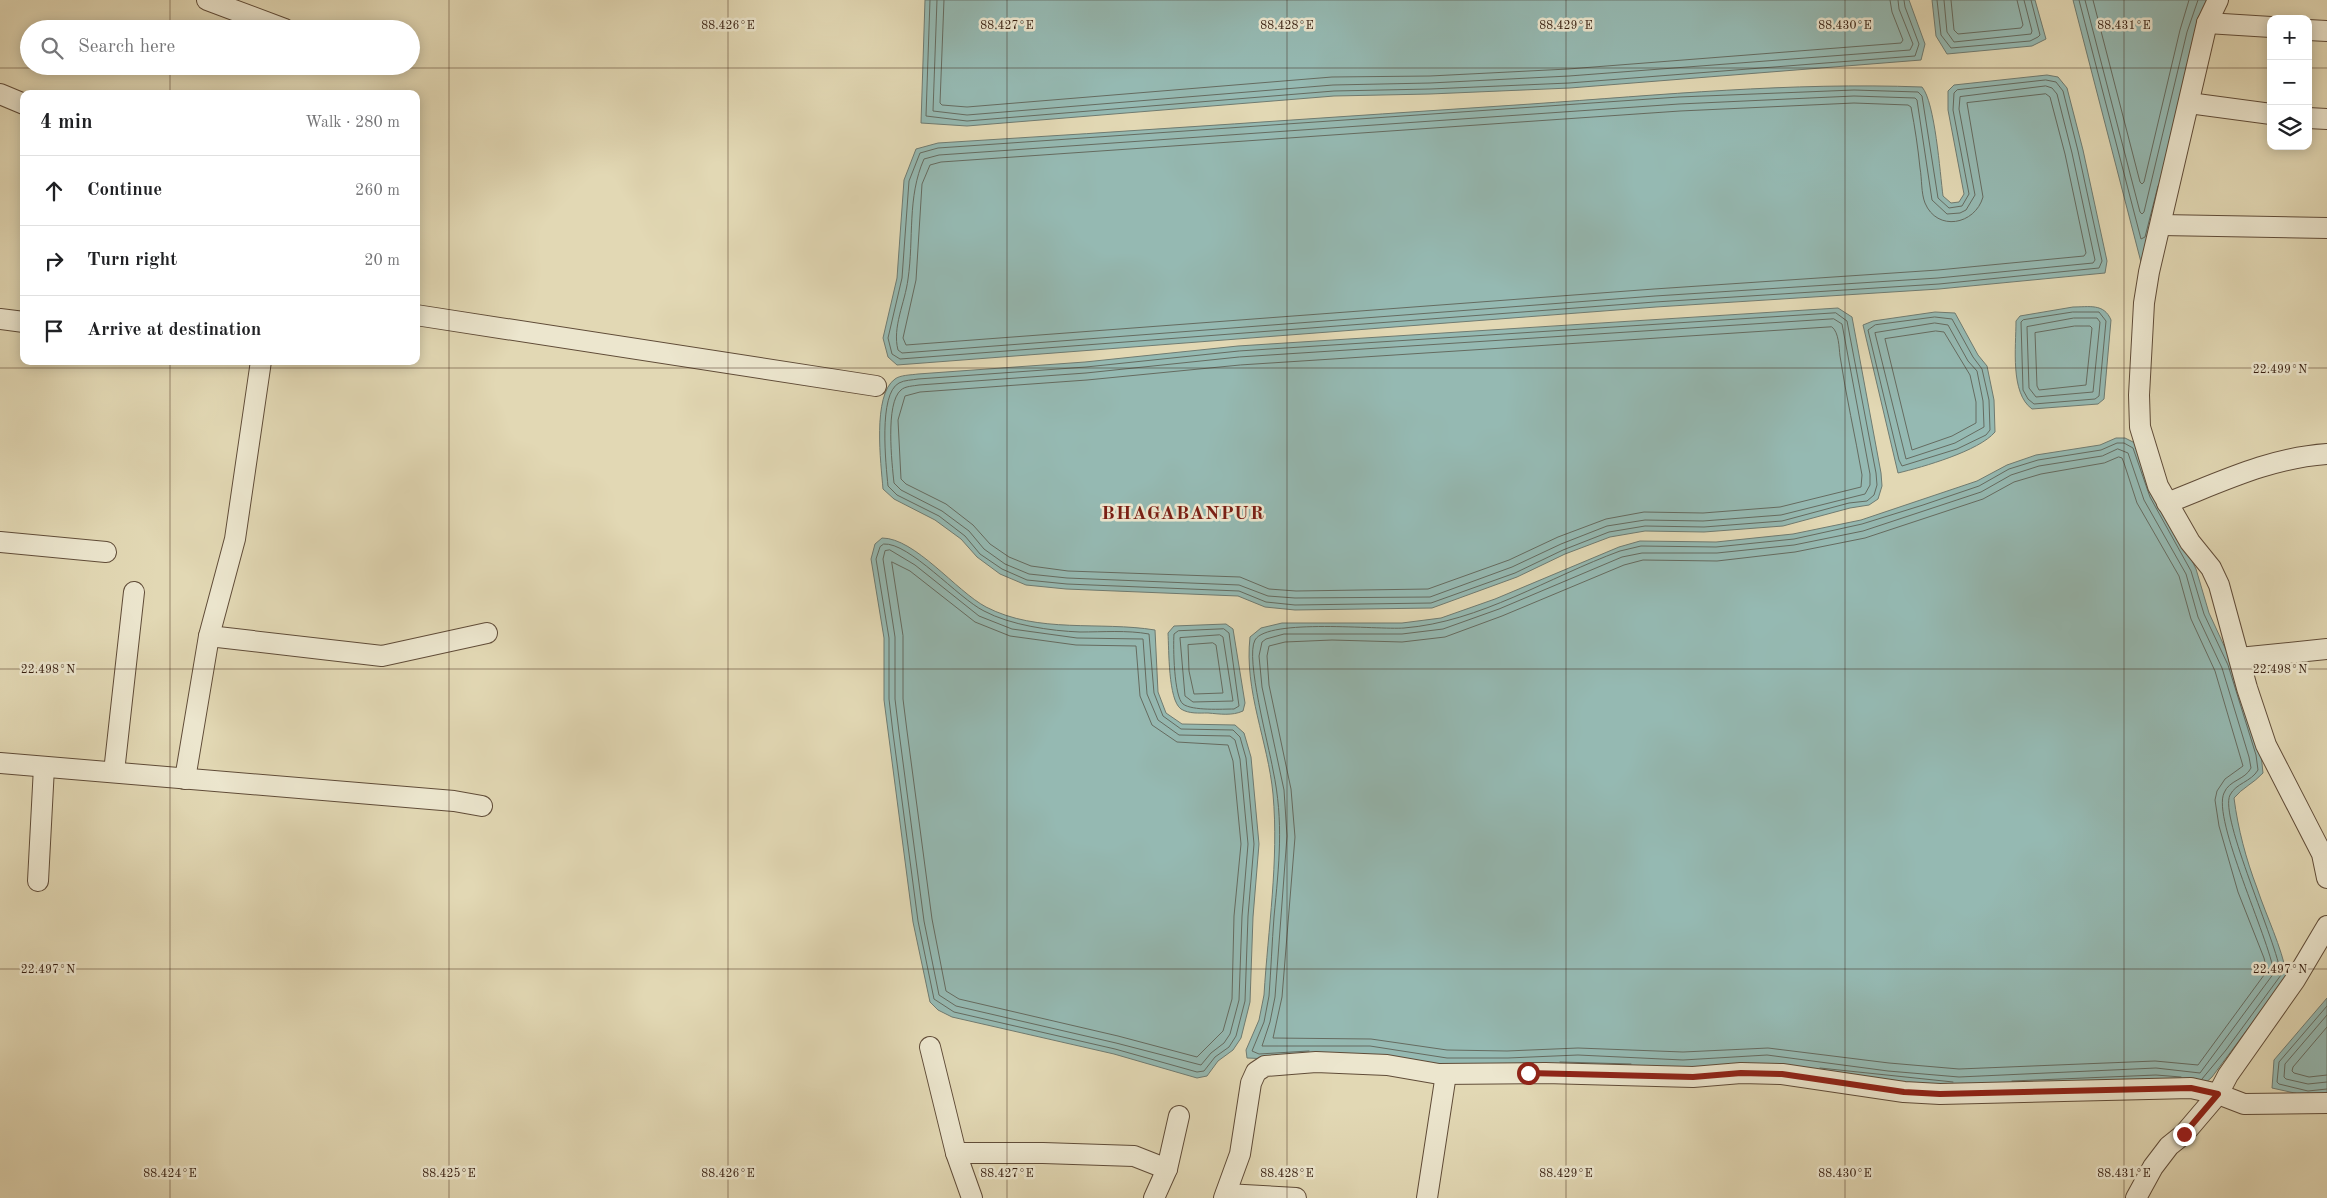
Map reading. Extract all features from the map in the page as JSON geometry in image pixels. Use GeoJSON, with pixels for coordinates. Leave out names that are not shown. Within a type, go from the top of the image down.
{"type":"FeatureCollection","features":[{"type":"Feature","properties":{"kind":"street"},"geometry":{"type":"LineString","coordinates":[[207,0],[261,20]]}},
{"type":"Feature","properties":{"kind":"street"},"geometry":{"type":"LineString","coordinates":[[2218,0],[2207,23],[2144,303],[2139,395],[2140,427],[2144,446],[2158,486],[2190,542],[2211,568],[2219,585],[2238,658],[2266,745],[2322,854],[2326,872]]}},
{"type":"Feature","properties":{"kind":"street"},"geometry":{"type":"LineString","coordinates":[[2207,23],[2267,27]]}},
{"type":"Feature","properties":{"kind":"street"},"geometry":{"type":"LineString","coordinates":[[2312,30],[2327,31]]}},
{"type":"Feature","properties":{"kind":"street"},"geometry":{"type":"LineString","coordinates":[[0,94],[20,102]]}},
{"type":"Feature","properties":{"kind":"street"},"geometry":{"type":"LineString","coordinates":[[2188,104],[2267,114]]}},
{"type":"Feature","properties":{"kind":"street"},"geometry":{"type":"LineString","coordinates":[[2312,118],[2327,119]]}},
{"type":"Feature","properties":{"kind":"street"},"geometry":{"type":"LineString","coordinates":[[2162,225],[2327,228]]}},
{"type":"Feature","properties":{"kind":"street"},"geometry":{"type":"LineString","coordinates":[[420,317],[876,386]]}},
{"type":"Feature","properties":{"kind":"street"},"geometry":{"type":"LineString","coordinates":[[0,319],[20,322]]}},
{"type":"Feature","properties":{"kind":"street"},"geometry":{"type":"LineString","coordinates":[[185,779],[209,636],[235,539],[260,365]]}},
{"type":"Feature","properties":{"kind":"street"},"geometry":{"type":"LineString","coordinates":[[2167,503],[2266,464],[2303,455],[2327,454]]}},
{"type":"Feature","properties":{"kind":"street"},"geometry":{"type":"LineString","coordinates":[[0,542],[106,552]]}},
{"type":"Feature","properties":{"kind":"street"},"geometry":{"type":"LineString","coordinates":[[114,772],[134,592]]}},
{"type":"Feature","properties":{"kind":"street"},"geometry":{"type":"LineString","coordinates":[[209,636],[382,656],[487,632]]}},
{"type":"Feature","properties":{"kind":"street"},"geometry":{"type":"LineString","coordinates":[[2238,658],[2327,649]]}},
{"type":"Feature","properties":{"kind":"street"},"geometry":{"type":"LineString","coordinates":[[0,763],[454,801],[482,806]]}},
{"type":"Feature","properties":{"kind":"street"},"geometry":{"type":"LineString","coordinates":[[38,881],[44,766]]}},
{"type":"Feature","properties":{"kind":"street"},"geometry":{"type":"LineString","coordinates":[[2136,1198],[2153,1167],[2169,1146],[2184,1134],[2218,1094],[2228,1075],[2305,964],[2327,926]]}},
{"type":"Feature","properties":{"kind":"street"},"geometry":{"type":"LineString","coordinates":[[930,1047],[956,1154],[972,1198]]}},
{"type":"Feature","properties":{"kind":"street"},"geometry":{"type":"LineString","coordinates":[[1296,1198],[1225,1196],[1240,1154],[1251,1083],[1256,1072],[1264,1066],[1316,1062],[1386,1065],[1446,1074],[1693,1077],[1761,1073],[1904,1092],[1940,1094],[2191,1088],[2218,1094],[2244,1104],[2327,1103]]}},
{"type":"Feature","properties":{"kind":"street"},"geometry":{"type":"LineString","coordinates":[[1428,1198],[1446,1074]]}},
{"type":"Feature","properties":{"kind":"street"},"geometry":{"type":"LineString","coordinates":[[1154,1198],[1166,1169],[1179,1116]]}},
{"type":"Feature","properties":{"kind":"street"},"geometry":{"type":"LineString","coordinates":[[956,1154],[1117,1155],[1144,1159],[1166,1169]]}},
{"type":"Feature","properties":{"kind":"water"},"geometry":{"type":"Polygon","coordinates":[[[925,0],[1909,0],[1925,44],[1921,60],[1570,88],[1334,96],[967,126],[921,123],[925,0]]]}},
{"type":"Feature","properties":{"kind":"water"},"geometry":{"type":"Polygon","coordinates":[[[1932,0],[2035,0],[2046,39],[2032,46],[1947,54],[1936,36],[1932,0]]]}},
{"type":"Feature","properties":{"kind":"water"},"geometry":{"type":"Polygon","coordinates":[[[2073,0],[2212,0],[2142,266],[2073,0]]]}},
{"type":"Feature","properties":{"kind":"water"},"geometry":{"type":"Polygon","coordinates":[[[2047,75],[2058,77],[2067,88],[2083,150],[2107,261],[2105,273],[1939,289],[1656,307],[897,365],[888,357],[883,338],[897,278],[904,180],[916,149],[938,143],[1726,90],[1824,86],[1922,87],[1927,95],[1934,122],[1943,196],[1951,203],[1959,202],[1964,194],[1948,110],[1948,91],[1954,85],[2047,75]]]}},
{"type":"Feature","properties":{"kind":"water"},"geometry":{"type":"Polygon","coordinates":[[[2073,307],[2100,308],[2111,320],[2104,399],[2098,404],[2032,409],[2025,402],[2017,381],[2015,356],[2016,321],[2020,316],[2073,307]]]}},
{"type":"Feature","properties":{"kind":"water"},"geometry":{"type":"Polygon","coordinates":[[[1838,308],[1852,317],[1881,473],[1882,486],[1878,499],[1869,505],[1850,508],[1783,526],[1704,532],[1645,531],[1610,537],[1565,554],[1517,577],[1432,608],[1295,610],[1265,607],[1238,596],[1066,589],[1026,585],[1000,574],[977,557],[961,539],[935,520],[894,499],[883,489],[880,431],[883,399],[888,387],[895,379],[903,376],[1085,362],[1238,346],[1838,308]]]}},
{"type":"Feature","properties":{"kind":"water"},"geometry":{"type":"Polygon","coordinates":[[[1935,312],[1955,313],[1978,355],[1987,366],[1994,400],[1995,432],[1977,446],[1964,452],[1898,473],[1863,325],[1873,321],[1935,312]]]}},
{"type":"Feature","properties":{"kind":"water"},"geometry":{"type":"Polygon","coordinates":[[[2116,438],[2125,438],[2137,444],[2196,569],[2209,613],[2232,663],[2261,754],[2263,773],[2234,798],[2246,855],[2278,942],[2287,976],[2212,1077],[2203,1085],[1959,1088],[1247,1058],[1246,1050],[1259,1020],[1264,995],[1275,844],[1273,794],[1250,677],[1250,637],[1261,628],[1282,623],[1402,623],[1441,618],[1495,599],[1619,547],[1640,541],[1716,542],[1793,534],[1861,520],[1977,481],[2007,465],[2036,455],[2100,445],[2116,438]]]}},
{"type":"Feature","properties":{"kind":"water"},"geometry":{"type":"Polygon","coordinates":[[[882,538],[895,540],[908,547],[974,599],[986,607],[1006,615],[1048,624],[1155,630],[1158,692],[1166,713],[1182,724],[1235,725],[1244,733],[1251,757],[1259,844],[1253,917],[1250,1002],[1241,1038],[1233,1050],[1218,1061],[1207,1076],[1197,1078],[1114,1054],[952,1017],[938,1010],[930,1002],[913,922],[884,700],[884,638],[871,559],[875,544],[882,538]]]}},
{"type":"Feature","properties":{"kind":"water"},"geometry":{"type":"Polygon","coordinates":[[[1226,624],[1233,629],[1245,703],[1243,711],[1235,714],[1226,714],[1184,711],[1177,704],[1171,685],[1168,633],[1174,626],[1226,624]]]}},
{"type":"Feature","properties":{"kind":"water"},"geometry":{"type":"Polygon","coordinates":[[[2327,998],[2327,1093],[2308,1096],[2272,1088],[2274,1060],[2327,998]]]}},
{"type":"Feature","properties":{"kind":"district","name":"BHAGABANPUR"},"geometry":{"type":"Point","coordinates":[1183,514]}},
{"type":"Feature","properties":{"kind":"route"},"geometry":{"type":"LineString","coordinates":[[1528,1073],[1693,1077],[1741,1073],[1782,1074],[1904,1092],[1940,1094],[2191,1088],[2218,1094],[2184,1134]]}}]}
